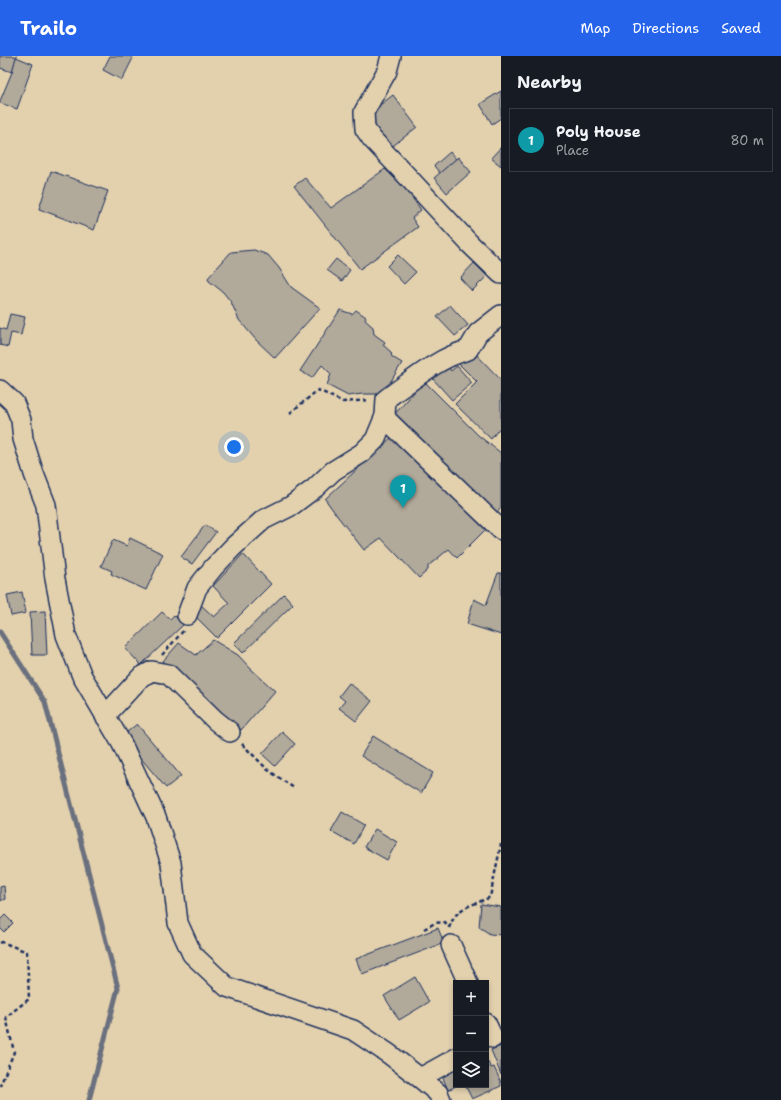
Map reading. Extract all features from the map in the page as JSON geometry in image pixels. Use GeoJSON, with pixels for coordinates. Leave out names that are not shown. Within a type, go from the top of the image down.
{"type":"FeatureCollection","features":[{"type":"Feature","properties":{"kind":"street"},"geometry":{"type":"LineString","coordinates":[[391,56],[387,71],[364,112],[365,129],[372,139],[470,244],[501,274]]}},
{"type":"Feature","properties":{"kind":"street"},"geometry":{"type":"LineString","coordinates":[[187,615],[197,588],[233,547],[263,520],[291,506],[315,488],[333,471],[362,453],[375,440],[385,408],[435,365],[459,352],[468,350],[478,334],[501,315]]}},
{"type":"Feature","properties":{"kind":"street"},"geometry":{"type":"LineString","coordinates":[[0,390],[14,403],[21,420],[24,439],[34,474],[46,505],[55,579],[66,635],[82,676],[122,744],[156,817],[171,863],[178,924],[192,954],[227,987],[353,1030],[389,1054],[420,1078],[438,1093],[441,1100]]}},
{"type":"Feature","properties":{"kind":"street"},"geometry":{"type":"LineString","coordinates":[[385,408],[388,421],[393,427],[501,530]]}},
{"type":"Feature","properties":{"kind":"street"},"geometry":{"type":"LineString","coordinates":[[105,716],[141,677],[152,671],[168,674],[215,720],[230,732]]}},
{"type":"Feature","properties":{"kind":"street"},"geometry":{"type":"LineString","coordinates":[[450,936],[467,980]]}},
{"type":"Feature","properties":{"kind":"street"},"geometry":{"type":"LineString","coordinates":[[420,1078],[453,1060]]}},
{"type":"Feature","properties":{"kind":"path"},"geometry":{"type":"LineString","coordinates":[[290,413],[318,390],[343,402],[385,408]]}},
{"type":"Feature","properties":{"kind":"path"},"geometry":{"type":"LineString","coordinates":[[152,671],[164,652],[184,630],[187,615]]}},
{"type":"Feature","properties":{"kind":"path"},"geometry":{"type":"LineString","coordinates":[[230,732],[268,770],[294,788]]}},
{"type":"Feature","properties":{"kind":"path"},"geometry":{"type":"LineString","coordinates":[[450,936],[456,915],[466,906],[483,901],[490,897],[501,844]]}},
{"type":"Feature","properties":{"kind":"path"},"geometry":{"type":"LineString","coordinates":[[424,929],[435,924],[445,922],[450,936]]}},
{"type":"Feature","properties":{"kind":"path"},"geometry":{"type":"LineString","coordinates":[[0,944],[2,942],[27,952],[29,999],[6,1017],[14,1052],[0,1086]]}},
{"type":"Feature","properties":{"kind":"building"},"geometry":{"type":"Polygon","coordinates":[[[0,56],[17,56],[12,72],[0,68],[0,56]]]}},
{"type":"Feature","properties":{"kind":"building"},"geometry":{"type":"Polygon","coordinates":[[[110,56],[130,56],[133,58],[122,80],[103,70],[110,56]]]}},
{"type":"Feature","properties":{"kind":"building"},"geometry":{"type":"Polygon","coordinates":[[[16,57],[33,64],[17,109],[0,103],[16,57]]]}},
{"type":"Feature","properties":{"kind":"building"},"geometry":{"type":"Polygon","coordinates":[[[501,91],[501,118],[492,124],[480,104],[501,91]]]}},
{"type":"Feature","properties":{"kind":"building"},"geometry":{"type":"Polygon","coordinates":[[[393,95],[417,127],[389,149],[364,117],[393,95]]]}},
{"type":"Feature","properties":{"kind":"building"},"geometry":{"type":"Polygon","coordinates":[[[501,147],[501,166],[491,158],[501,147]]]}},
{"type":"Feature","properties":{"kind":"building"},"geometry":{"type":"Polygon","coordinates":[[[450,152],[456,159],[440,173],[434,166],[450,152]]]}},
{"type":"Feature","properties":{"kind":"building"},"geometry":{"type":"Polygon","coordinates":[[[458,157],[471,172],[447,193],[434,178],[458,157]]]}},
{"type":"Feature","properties":{"kind":"building"},"geometry":{"type":"Polygon","coordinates":[[[385,169],[406,189],[421,210],[412,218],[418,227],[360,269],[294,186],[305,178],[331,208],[385,169]]]}},
{"type":"Feature","properties":{"kind":"building"},"geometry":{"type":"Polygon","coordinates":[[[51,171],[108,191],[94,230],[39,209],[51,171]]]}},
{"type":"Feature","properties":{"kind":"building"},"geometry":{"type":"Polygon","coordinates":[[[254,250],[268,255],[279,268],[291,287],[320,308],[275,358],[256,340],[239,320],[231,302],[223,292],[209,281],[208,278],[231,252],[254,250]]]}},
{"type":"Feature","properties":{"kind":"building"},"geometry":{"type":"Polygon","coordinates":[[[398,255],[416,272],[404,284],[387,266],[398,255]]]}},
{"type":"Feature","properties":{"kind":"building"},"geometry":{"type":"Polygon","coordinates":[[[336,259],[350,270],[342,281],[327,270],[336,259]]]}},
{"type":"Feature","properties":{"kind":"building"},"geometry":{"type":"Polygon","coordinates":[[[474,263],[487,276],[472,291],[460,278],[474,263]]]}},
{"type":"Feature","properties":{"kind":"building"},"geometry":{"type":"Polygon","coordinates":[[[450,305],[468,325],[455,336],[437,317],[450,305]]]}},
{"type":"Feature","properties":{"kind":"building"},"geometry":{"type":"Polygon","coordinates":[[[340,310],[352,314],[356,310],[366,317],[365,320],[373,327],[374,334],[385,342],[383,345],[391,352],[392,357],[402,363],[386,389],[376,394],[348,396],[327,385],[331,374],[322,365],[312,378],[300,371],[340,310]]]}},
{"type":"Feature","properties":{"kind":"building"},"geometry":{"type":"Polygon","coordinates":[[[10,314],[25,317],[21,335],[11,333],[8,347],[0,345],[0,328],[6,330],[10,314]]]}},
{"type":"Feature","properties":{"kind":"building"},"geometry":{"type":"Polygon","coordinates":[[[474,352],[501,380],[501,426],[491,439],[455,404],[477,382],[459,364],[474,352]]]}},
{"type":"Feature","properties":{"kind":"building"},"geometry":{"type":"Polygon","coordinates":[[[448,366],[451,371],[457,366],[472,383],[452,400],[433,379],[448,366]]]}},
{"type":"Feature","properties":{"kind":"building"},"geometry":{"type":"Polygon","coordinates":[[[424,381],[479,436],[501,453],[501,508],[495,515],[393,416],[424,381]]]}},
{"type":"Feature","properties":{"kind":"building"},"geometry":{"type":"Polygon","coordinates":[[[394,435],[491,524],[457,558],[449,549],[428,566],[428,570],[419,578],[381,538],[364,550],[325,499],[394,435]]]}},
{"type":"Feature","properties":{"kind":"building"},"geometry":{"type":"Polygon","coordinates":[[[205,525],[216,532],[192,564],[181,557],[205,525]]]}},
{"type":"Feature","properties":{"kind":"building"},"geometry":{"type":"Polygon","coordinates":[[[130,538],[163,554],[146,590],[111,574],[112,571],[101,566],[113,540],[127,546],[130,538]]]}},
{"type":"Feature","properties":{"kind":"building"},"geometry":{"type":"Polygon","coordinates":[[[243,554],[271,584],[217,638],[193,614],[201,605],[214,617],[229,603],[213,586],[243,554]]]}},
{"type":"Feature","properties":{"kind":"building"},"geometry":{"type":"Polygon","coordinates":[[[498,573],[501,573],[501,635],[467,624],[474,599],[486,605],[498,573]]]}},
{"type":"Feature","properties":{"kind":"building"},"geometry":{"type":"Polygon","coordinates":[[[22,592],[26,613],[11,616],[7,595],[22,592]]]}},
{"type":"Feature","properties":{"kind":"building"},"geometry":{"type":"Polygon","coordinates":[[[284,594],[293,604],[243,653],[234,643],[284,594]]]}},
{"type":"Feature","properties":{"kind":"building"},"geometry":{"type":"Polygon","coordinates":[[[45,611],[47,655],[32,655],[30,612],[45,611]]]}},
{"type":"Feature","properties":{"kind":"building"},"geometry":{"type":"Polygon","coordinates":[[[162,612],[170,619],[174,615],[183,625],[141,665],[125,648],[162,612]]]}},
{"type":"Feature","properties":{"kind":"building"},"geometry":{"type":"Polygon","coordinates":[[[213,640],[238,655],[275,691],[241,730],[163,661],[179,643],[196,655],[213,640]]]}},
{"type":"Feature","properties":{"kind":"building"},"geometry":{"type":"Polygon","coordinates":[[[349,683],[372,701],[356,721],[339,708],[345,701],[339,696],[349,683]]]}},
{"type":"Feature","properties":{"kind":"building"},"geometry":{"type":"Polygon","coordinates":[[[137,724],[181,776],[166,788],[122,736],[137,724]]]}},
{"type":"Feature","properties":{"kind":"building"},"geometry":{"type":"Polygon","coordinates":[[[282,732],[295,744],[275,766],[262,754],[282,732]]]}},
{"type":"Feature","properties":{"kind":"building"},"geometry":{"type":"Polygon","coordinates":[[[373,736],[433,773],[421,793],[361,756],[373,736]]]}},
{"type":"Feature","properties":{"kind":"building"},"geometry":{"type":"Polygon","coordinates":[[[342,812],[364,825],[354,844],[331,831],[342,812]]]}},
{"type":"Feature","properties":{"kind":"building"},"geometry":{"type":"Polygon","coordinates":[[[375,829],[397,842],[387,860],[364,847],[375,829]]]}},
{"type":"Feature","properties":{"kind":"building"},"geometry":{"type":"Polygon","coordinates":[[[4,886],[5,899],[0,901],[0,887],[4,886]]]}},
{"type":"Feature","properties":{"kind":"building"},"geometry":{"type":"Polygon","coordinates":[[[481,904],[501,907],[501,935],[490,934],[479,927],[481,904]]]}},
{"type":"Feature","properties":{"kind":"building"},"geometry":{"type":"Polygon","coordinates":[[[5,915],[13,923],[4,932],[0,928],[0,920],[5,915]]]}},
{"type":"Feature","properties":{"kind":"building"},"geometry":{"type":"Polygon","coordinates":[[[438,928],[444,943],[362,974],[356,959],[438,928]]]}},
{"type":"Feature","properties":{"kind":"building"},"geometry":{"type":"Polygon","coordinates":[[[415,977],[429,1002],[399,1020],[384,996],[415,977]]]}},
{"type":"Feature","properties":{"kind":"building"},"geometry":{"type":"Polygon","coordinates":[[[501,1046],[501,1075],[491,1050],[501,1046]]]}},
{"type":"Feature","properties":{"kind":"building"},"geometry":{"type":"Polygon","coordinates":[[[489,1064],[491,1068],[494,1067],[501,1082],[501,1086],[472,1099],[466,1088],[489,1088],[489,1064]]]}},
{"type":"Feature","properties":{"kind":"building"},"geometry":{"type":"Polygon","coordinates":[[[453,1067],[453,1088],[448,1090],[441,1073],[453,1067]]]}},
{"type":"Feature","properties":{"kind":"waterway"},"geometry":{"type":"LineString","coordinates":[[0,632],[45,702],[118,988],[89,1100]]}},
{"type":"Feature","properties":{"kind":"place","name":"Poly House"},"geometry":{"type":"Point","coordinates":[403,508]}}]}
